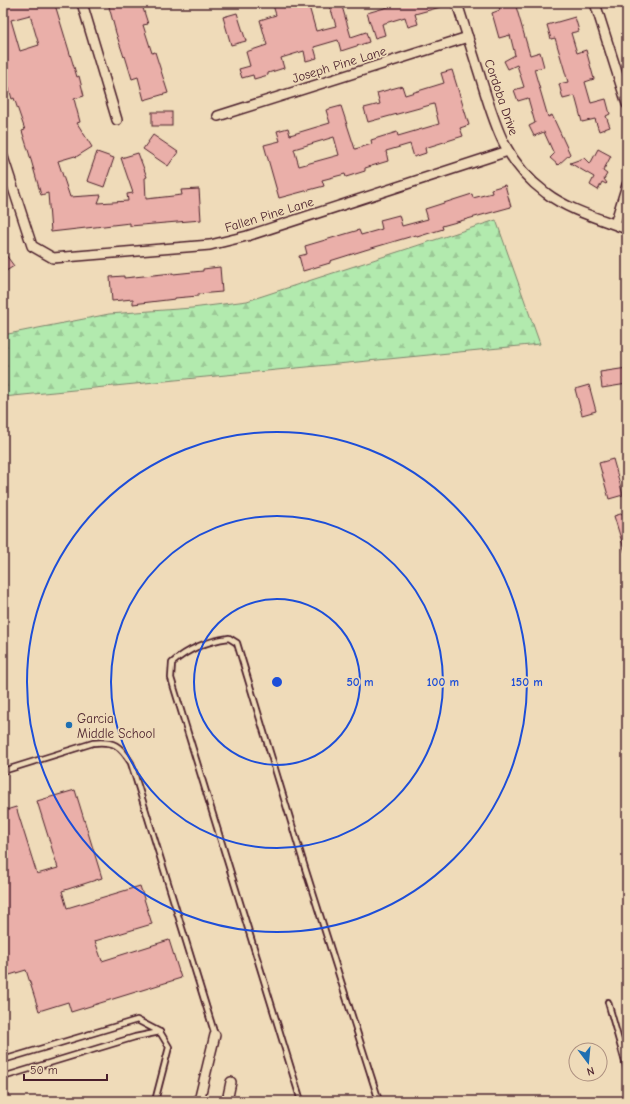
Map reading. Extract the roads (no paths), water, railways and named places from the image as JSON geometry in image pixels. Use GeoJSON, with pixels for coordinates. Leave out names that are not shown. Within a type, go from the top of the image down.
{"type":"FeatureCollection","features":[{"type":"Feature","properties":{"kind":"street"},"geometry":{"type":"LineString","coordinates":[[82,3],[117,120]]}},
{"type":"Feature","properties":{"kind":"street","name":"Cordoba Drive"},"geometry":{"type":"LineString","coordinates":[[457,3],[495,125],[508,151],[529,179],[547,194],[567,206],[627,229]]}},
{"type":"Feature","properties":{"kind":"street"},"geometry":{"type":"LineString","coordinates":[[595,3],[627,104]]}},
{"type":"Feature","properties":{"kind":"street","name":"Joseph Pine Lane"},"geometry":{"type":"LineString","coordinates":[[218,116],[468,37]]}},
{"type":"Feature","properties":{"kind":"street","name":"Fallen Pine Lane"},"geometry":{"type":"LineString","coordinates":[[3,157],[32,246],[53,258],[210,245],[247,236],[508,151]]}},
{"type":"Feature","properties":{"kind":"street"},"geometry":{"type":"LineString","coordinates":[[615,224],[627,185]]}},
{"type":"Feature","properties":{"kind":"street"},"geometry":{"type":"LineString","coordinates":[[199,1101],[215,1034]]}},
{"type":"Feature","properties":{"kind":"street"},"geometry":{"type":"LineString","coordinates":[[227,1101],[231,1082]]}},
{"type":"Feature","properties":{"kind":"lane"},"geometry":{"type":"LineString","coordinates":[[301,1101],[171,678],[172,663],[182,654],[197,646],[217,640],[229,638],[237,643],[379,1101]]}},
{"type":"Feature","properties":{"kind":"lane"},"geometry":{"type":"LineString","coordinates":[[3,771],[93,743],[108,742],[123,750],[131,763],[215,1034]]}},
{"type":"Feature","properties":{"kind":"lane"},"geometry":{"type":"LineString","coordinates":[[608,1002],[627,1069]]}},
{"type":"Feature","properties":{"kind":"lane"},"geometry":{"type":"LineString","coordinates":[[3,1060],[136,1020],[160,1032],[169,1047],[155,1101]]}},
{"type":"Feature","properties":{"kind":"lane"},"geometry":{"type":"LineString","coordinates":[[3,1077],[135,1037],[160,1032]]}},
{"type":"Feature","properties":{"kind":"place","name":"Garcia Middle School"},"geometry":{"type":"Point","coordinates":[69,725]}}]}
